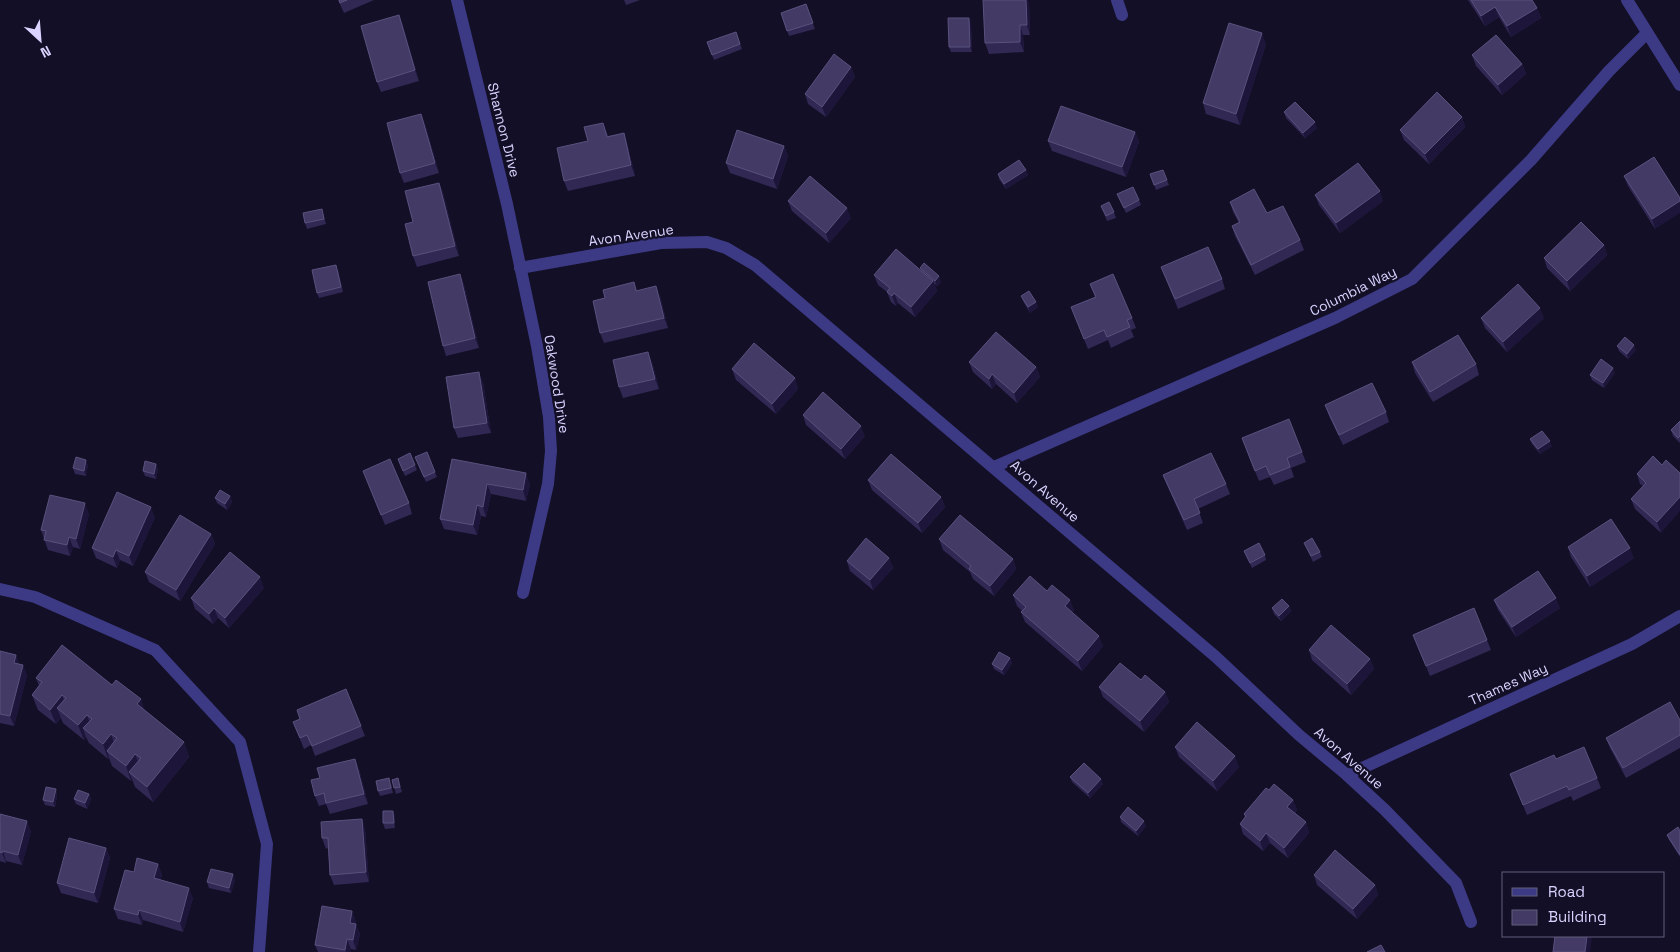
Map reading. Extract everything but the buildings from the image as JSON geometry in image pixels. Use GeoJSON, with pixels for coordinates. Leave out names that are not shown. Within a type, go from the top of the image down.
{"type":"FeatureCollection","features":[{"type":"Feature","properties":{"kind":"street","name":"Shannon Drive"},"geometry":{"type":"LineString","coordinates":[[457,0],[507,204],[520,268]]}},
{"type":"Feature","properties":{"kind":"street"},"geometry":{"type":"LineString","coordinates":[[1117,0],[1122,15]]}},
{"type":"Feature","properties":{"kind":"street"},"geometry":{"type":"LineString","coordinates":[[1627,0],[1680,86]]}},
{"type":"Feature","properties":{"kind":"street","name":"Columbia Way"},"geometry":{"type":"LineString","coordinates":[[994,467],[1335,318],[1412,279],[1531,160],[1608,71],[1647,33]]}},
{"type":"Feature","properties":{"kind":"street","name":"Avon Avenue"},"geometry":{"type":"LineString","coordinates":[[520,268],[662,243],[707,242],[726,248],[755,265],[1216,657],[1299,735],[1347,775],[1456,883],[1471,922]]}},
{"type":"Feature","properties":{"kind":"street","name":"Oakwood Drive"},"geometry":{"type":"LineString","coordinates":[[520,268],[544,382],[551,451],[548,484],[523,594]]}},
{"type":"Feature","properties":{"kind":"street"},"geometry":{"type":"LineString","coordinates":[[0,589],[35,597],[155,650],[240,742],[267,844],[259,952]]}},
{"type":"Feature","properties":{"kind":"street","name":"Thames Way"},"geometry":{"type":"LineString","coordinates":[[1347,775],[1632,644],[1680,616]]}}]}
